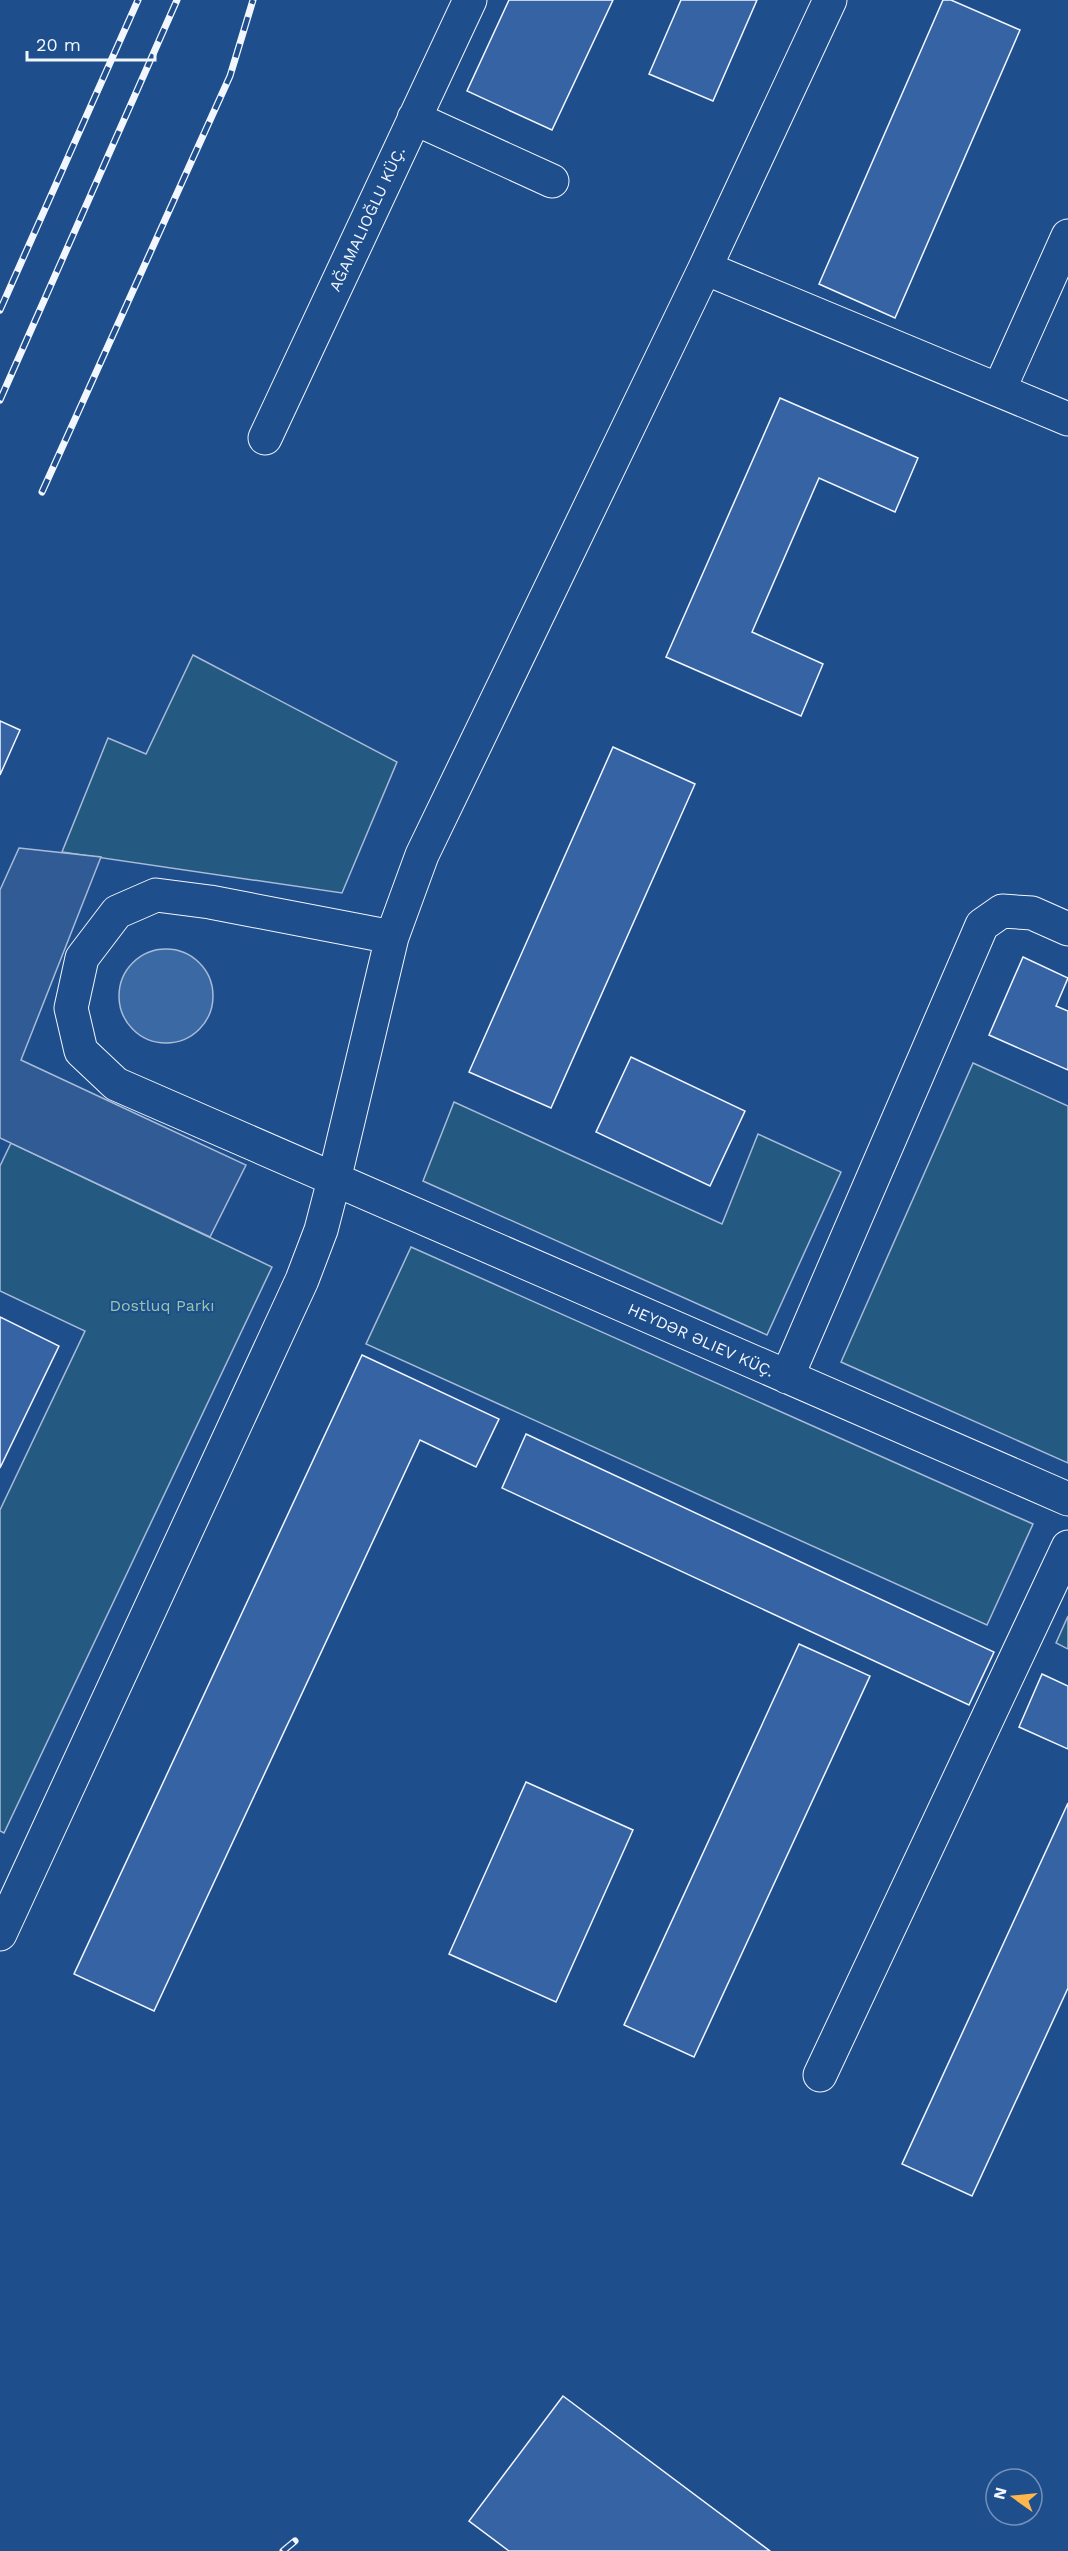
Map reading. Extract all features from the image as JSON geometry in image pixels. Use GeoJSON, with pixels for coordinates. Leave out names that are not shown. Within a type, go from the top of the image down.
{"type":"FeatureCollection","features":[{"type":"Feature","properties":{"kind":"street"},"geometry":{"type":"LineString","coordinates":[[265,438],[470,0]]}},
{"type":"Feature","properties":{"kind":"street"},"geometry":{"type":"LineString","coordinates":[[0,1934],[302,1280],[321,1230],[392,937],[422,855],[705,268],[830,0]]}},
{"type":"Feature","properties":{"kind":"street"},"geometry":{"type":"LineString","coordinates":[[414,118],[552,181]]}},
{"type":"Feature","properties":{"kind":"street"},"geometry":{"type":"LineString","coordinates":[[999,390],[1068,236]]}},
{"type":"Feature","properties":{"kind":"street"},"geometry":{"type":"LineString","coordinates":[[705,268],[1068,419]]}},
{"type":"Feature","properties":{"kind":"street","name":"HEYDƏR ƏLIEV KÜÇ."},"geometry":{"type":"LineString","coordinates":[[392,937],[210,902],[156,895],[117,912],[82,958],[71,1008],[81,1051],[116,1084],[1068,1500]]}},
{"type":"Feature","properties":{"kind":"street"},"geometry":{"type":"LineString","coordinates":[[787,1377],[982,925],[1002,911],[1032,912],[1068,929]]}},
{"type":"Feature","properties":{"kind":"street"},"geometry":{"type":"LineString","coordinates":[[820,2075],[1068,1547]]}},
{"type":"Feature","properties":{"kind":"green space"},"geometry":{"type":"Polygon","coordinates":[[[193,655],[397,762],[342,893],[62,852],[108,738],[146,754],[193,655]]]}},
{"type":"Feature","properties":{"kind":"green space"},"geometry":{"type":"Polygon","coordinates":[[[973,1063],[1068,1106],[1068,1463],[841,1362],[973,1063]]]}},
{"type":"Feature","properties":{"kind":"green space"},"geometry":{"type":"Polygon","coordinates":[[[454,1102],[722,1224],[758,1134],[841,1172],[767,1335],[423,1181],[454,1102]]]}},
{"type":"Feature","properties":{"kind":"green space","name":"Dostluq Parkı"},"geometry":{"type":"Polygon","coordinates":[[[11,1143],[272,1267],[4,1833],[0,1831],[0,1510],[85,1331],[0,1291],[0,1166],[11,1143]]]}},
{"type":"Feature","properties":{"kind":"green space"},"geometry":{"type":"Polygon","coordinates":[[[411,1247],[1033,1524],[987,1625],[366,1344],[411,1247]]]}},
{"type":"Feature","properties":{"kind":"green space"},"geometry":{"type":"Polygon","coordinates":[[[1068,1616],[1068,1649],[1056,1643],[1068,1616]]]}},
{"type":"Feature","properties":{"kind":"shaded area"},"geometry":{"type":"Polygon","coordinates":[[[19,848],[101,857],[21,1060],[246,1165],[210,1237],[0,1138],[0,890],[19,848]]]}},
{"type":"Feature","properties":{"kind":"shaded area"},"geometry":{"type":"Polygon","coordinates":[[[166,949],[184,952],[199,963],[210,978],[213,996],[210,1014],[199,1029],[184,1040],[166,1043],[148,1040],[133,1029],[122,1014],[119,996],[122,978],[133,963],[148,952],[166,949]]]}},
{"type":"Feature","properties":{"kind":"building"},"geometry":{"type":"Polygon","coordinates":[[[509,0],[613,0],[552,130],[467,91],[509,0]]]}},
{"type":"Feature","properties":{"kind":"building"},"geometry":{"type":"Polygon","coordinates":[[[681,0],[757,0],[713,101],[649,74],[681,0]]]}},
{"type":"Feature","properties":{"kind":"building"},"geometry":{"type":"Polygon","coordinates":[[[943,0],[951,0],[1020,30],[895,318],[819,284],[943,0]]]}},
{"type":"Feature","properties":{"kind":"building"},"geometry":{"type":"Polygon","coordinates":[[[780,398],[918,458],[895,512],[819,478],[752,632],[823,664],[801,716],[666,657],[780,398]]]}},
{"type":"Feature","properties":{"kind":"building"},"geometry":{"type":"Polygon","coordinates":[[[0,721],[20,730],[0,775],[0,721]]]}},
{"type":"Feature","properties":{"kind":"building"},"geometry":{"type":"Polygon","coordinates":[[[613,747],[695,784],[551,1108],[469,1072],[613,747]]]}},
{"type":"Feature","properties":{"kind":"building"},"geometry":{"type":"Polygon","coordinates":[[[1023,957],[1068,978],[1056,1006],[1068,1011],[1068,1070],[989,1035],[1023,957]]]}},
{"type":"Feature","properties":{"kind":"building"},"geometry":{"type":"Polygon","coordinates":[[[631,1057],[745,1111],[710,1186],[596,1132],[631,1057]]]}},
{"type":"Feature","properties":{"kind":"building"},"geometry":{"type":"Polygon","coordinates":[[[0,1317],[59,1346],[0,1468],[0,1317]]]}},
{"type":"Feature","properties":{"kind":"building"},"geometry":{"type":"Polygon","coordinates":[[[362,1355],[499,1419],[476,1467],[420,1440],[154,2011],[74,1974],[362,1355]]]}},
{"type":"Feature","properties":{"kind":"building"},"geometry":{"type":"Polygon","coordinates":[[[526,1434],[994,1652],[969,1705],[502,1488],[526,1434]]]}},
{"type":"Feature","properties":{"kind":"building"},"geometry":{"type":"Polygon","coordinates":[[[799,1644],[870,1676],[694,2057],[624,2025],[799,1644]]]}},
{"type":"Feature","properties":{"kind":"building"},"geometry":{"type":"Polygon","coordinates":[[[1042,1674],[1068,1686],[1068,1749],[1019,1727],[1042,1674]]]}},
{"type":"Feature","properties":{"kind":"building"},"geometry":{"type":"Polygon","coordinates":[[[526,1782],[633,1830],[556,2002],[449,1954],[526,1782]]]}},
{"type":"Feature","properties":{"kind":"building"},"geometry":{"type":"Polygon","coordinates":[[[1068,1803],[1068,1988],[972,2196],[902,2164],[1068,1803]]]}},
{"type":"Feature","properties":{"kind":"building"},"geometry":{"type":"Polygon","coordinates":[[[563,2396],[770,2551],[509,2551],[469,2521],[563,2396]]]}},
{"type":"Feature","properties":{"kind":"railway"},"geometry":{"type":"LineString","coordinates":[[0,310],[138,0]]}},
{"type":"Feature","properties":{"kind":"railway"},"geometry":{"type":"LineString","coordinates":[[0,400],[177,0]]}},
{"type":"Feature","properties":{"kind":"railway"},"geometry":{"type":"LineString","coordinates":[[42,492],[230,76],[253,0]]}},
{"type":"Feature","properties":{"kind":"railway"},"geometry":{"type":"LineString","coordinates":[[283,2551],[295,2541]]}}]}
